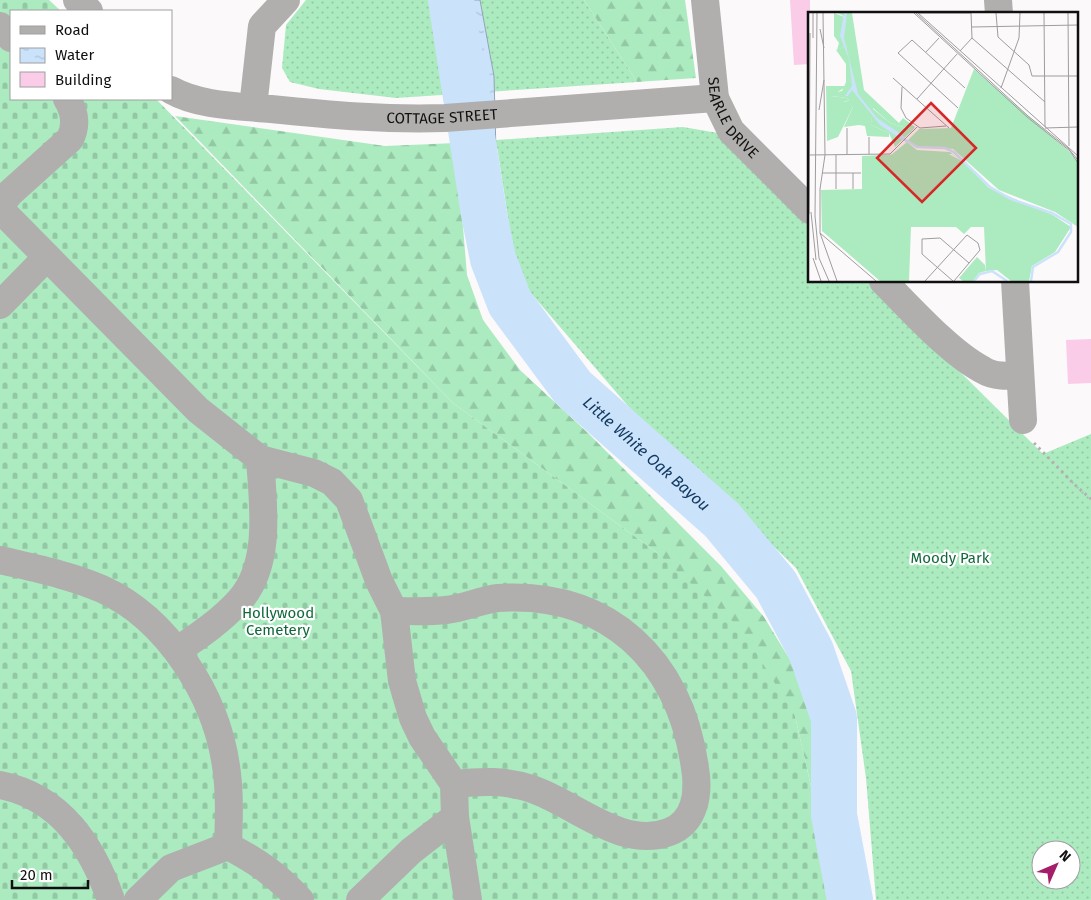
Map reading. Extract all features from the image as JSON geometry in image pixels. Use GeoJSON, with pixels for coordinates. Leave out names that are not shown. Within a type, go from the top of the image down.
{"type":"FeatureCollection","features":[{"type":"Feature","properties":{"kind":"street"},"geometry":{"type":"LineString","coordinates":[[77,0],[87,10]]}},
{"type":"Feature","properties":{"kind":"street"},"geometry":{"type":"LineString","coordinates":[[253,107],[262,26],[286,0]]}},
{"type":"Feature","properties":{"kind":"street","name":"SEARLE DRIVE"},"geometry":{"type":"LineString","coordinates":[[705,0],[715,98],[731,131],[808,208]]}},
{"type":"Feature","properties":{"kind":"street"},"geometry":{"type":"LineString","coordinates":[[0,26],[10,37]]}},
{"type":"Feature","properties":{"kind":"street","name":"COTTAGE STREET"},"geometry":{"type":"LineString","coordinates":[[172,90],[193,100],[324,114],[404,120],[715,98]]}},
{"type":"Feature","properties":{"kind":"street"},"geometry":{"type":"LineString","coordinates":[[67,100],[74,117],[75,129],[70,139],[10,193],[0,208],[198,410],[260,459],[314,473],[332,482],[349,500],[379,581],[394,611],[406,700],[422,737],[454,784],[455,817],[468,900]]}},
{"type":"Feature","properties":{"kind":"street"},"geometry":{"type":"LineString","coordinates":[[0,305],[47,257]]}},
{"type":"Feature","properties":{"kind":"street"},"geometry":{"type":"LineString","coordinates":[[884,282],[962,355],[983,371],[996,375],[1020,375]]}},
{"type":"Feature","properties":{"kind":"street"},"geometry":{"type":"LineString","coordinates":[[1015,282],[1024,420]]}},
{"type":"Feature","properties":{"kind":"street"},"geometry":{"type":"LineString","coordinates":[[178,650],[211,627],[240,599],[255,572],[262,536],[260,459]]}},
{"type":"Feature","properties":{"kind":"street"},"geometry":{"type":"LineString","coordinates":[[0,560],[64,575],[104,590],[150,622],[178,650],[204,693],[218,730],[226,765],[229,803],[228,846]]}},
{"type":"Feature","properties":{"kind":"street"},"geometry":{"type":"LineString","coordinates":[[394,611],[447,610],[496,598],[538,598],[595,613],[623,631],[636,643],[656,666],[672,691],[682,714],[695,767],[698,794],[692,810],[683,823],[668,832],[648,836],[600,824],[531,788],[499,781],[454,784]]}},
{"type":"Feature","properties":{"kind":"street"},"geometry":{"type":"LineString","coordinates":[[0,785],[37,800],[65,820],[80,836],[91,852],[111,900]]}},
{"type":"Feature","properties":{"kind":"street"},"geometry":{"type":"LineString","coordinates":[[360,900],[411,851],[455,817]]}},
{"type":"Feature","properties":{"kind":"street"},"geometry":{"type":"LineString","coordinates":[[138,900],[171,868],[228,846]]}},
{"type":"Feature","properties":{"kind":"street"},"geometry":{"type":"LineString","coordinates":[[228,846],[266,867],[280,878],[300,900]]}},
{"type":"Feature","properties":{"kind":"path"},"geometry":{"type":"LineString","coordinates":[[1024,420],[1035,445],[1091,499]]}},
{"type":"Feature","properties":{"kind":"green space","name":"Hollywood Cemetery"},"geometry":{"type":"Polygon","coordinates":[[[0,0],[49,0],[60,10],[10,10],[10,100],[157,100],[453,403],[656,552],[742,630],[795,716],[818,817],[833,900],[0,900],[0,0]]]}},
{"type":"Feature","properties":{"kind":"green space"},"geometry":{"type":"Polygon","coordinates":[[[306,0],[584,0],[637,82],[396,98],[319,89],[290,82],[282,68],[286,25],[306,0]]]}},
{"type":"Feature","properties":{"kind":"green space"},"geometry":{"type":"Polygon","coordinates":[[[584,0],[685,0],[696,78],[637,82],[584,0]]]}},
{"type":"Feature","properties":{"kind":"green space"},"geometry":{"type":"Polygon","coordinates":[[[175,116],[385,146],[456,143],[467,275],[483,320],[520,370],[588,433],[721,566],[764,617],[801,678],[817,723],[834,900],[818,817],[795,716],[656,552],[453,403],[175,116]]]}},
{"type":"Feature","properties":{"kind":"green space","name":"Moody Park"},"geometry":{"type":"Polygon","coordinates":[[[683,127],[718,133],[808,221],[808,282],[869,282],[1043,454],[1091,434],[1091,900],[876,900],[866,778],[851,671],[796,568],[628,406],[517,277],[496,140],[683,127]]]}},
{"type":"Feature","properties":{"kind":"water"},"geometry":{"type":"Polygon","coordinates":[[[432,0],[480,0],[494,76],[496,152],[458,155],[445,61],[432,0]]]}},
{"type":"Feature","properties":{"kind":"building"},"geometry":{"type":"Polygon","coordinates":[[[790,0],[810,0],[810,12],[808,12],[808,64],[794,65],[790,0]]]}},
{"type":"Feature","properties":{"kind":"building"},"geometry":{"type":"Polygon","coordinates":[[[1091,339],[1091,383],[1068,384],[1066,340],[1091,339]]]}},
{"type":"Feature","properties":{"kind":"waterway","name":"Little White Oak Bayou"},"geometry":{"type":"LineString","coordinates":[[451,0],[484,214],[493,259],[510,303],[573,388],[722,520],[776,585],[811,651],[834,718],[834,815],[850,900]]}}]}
